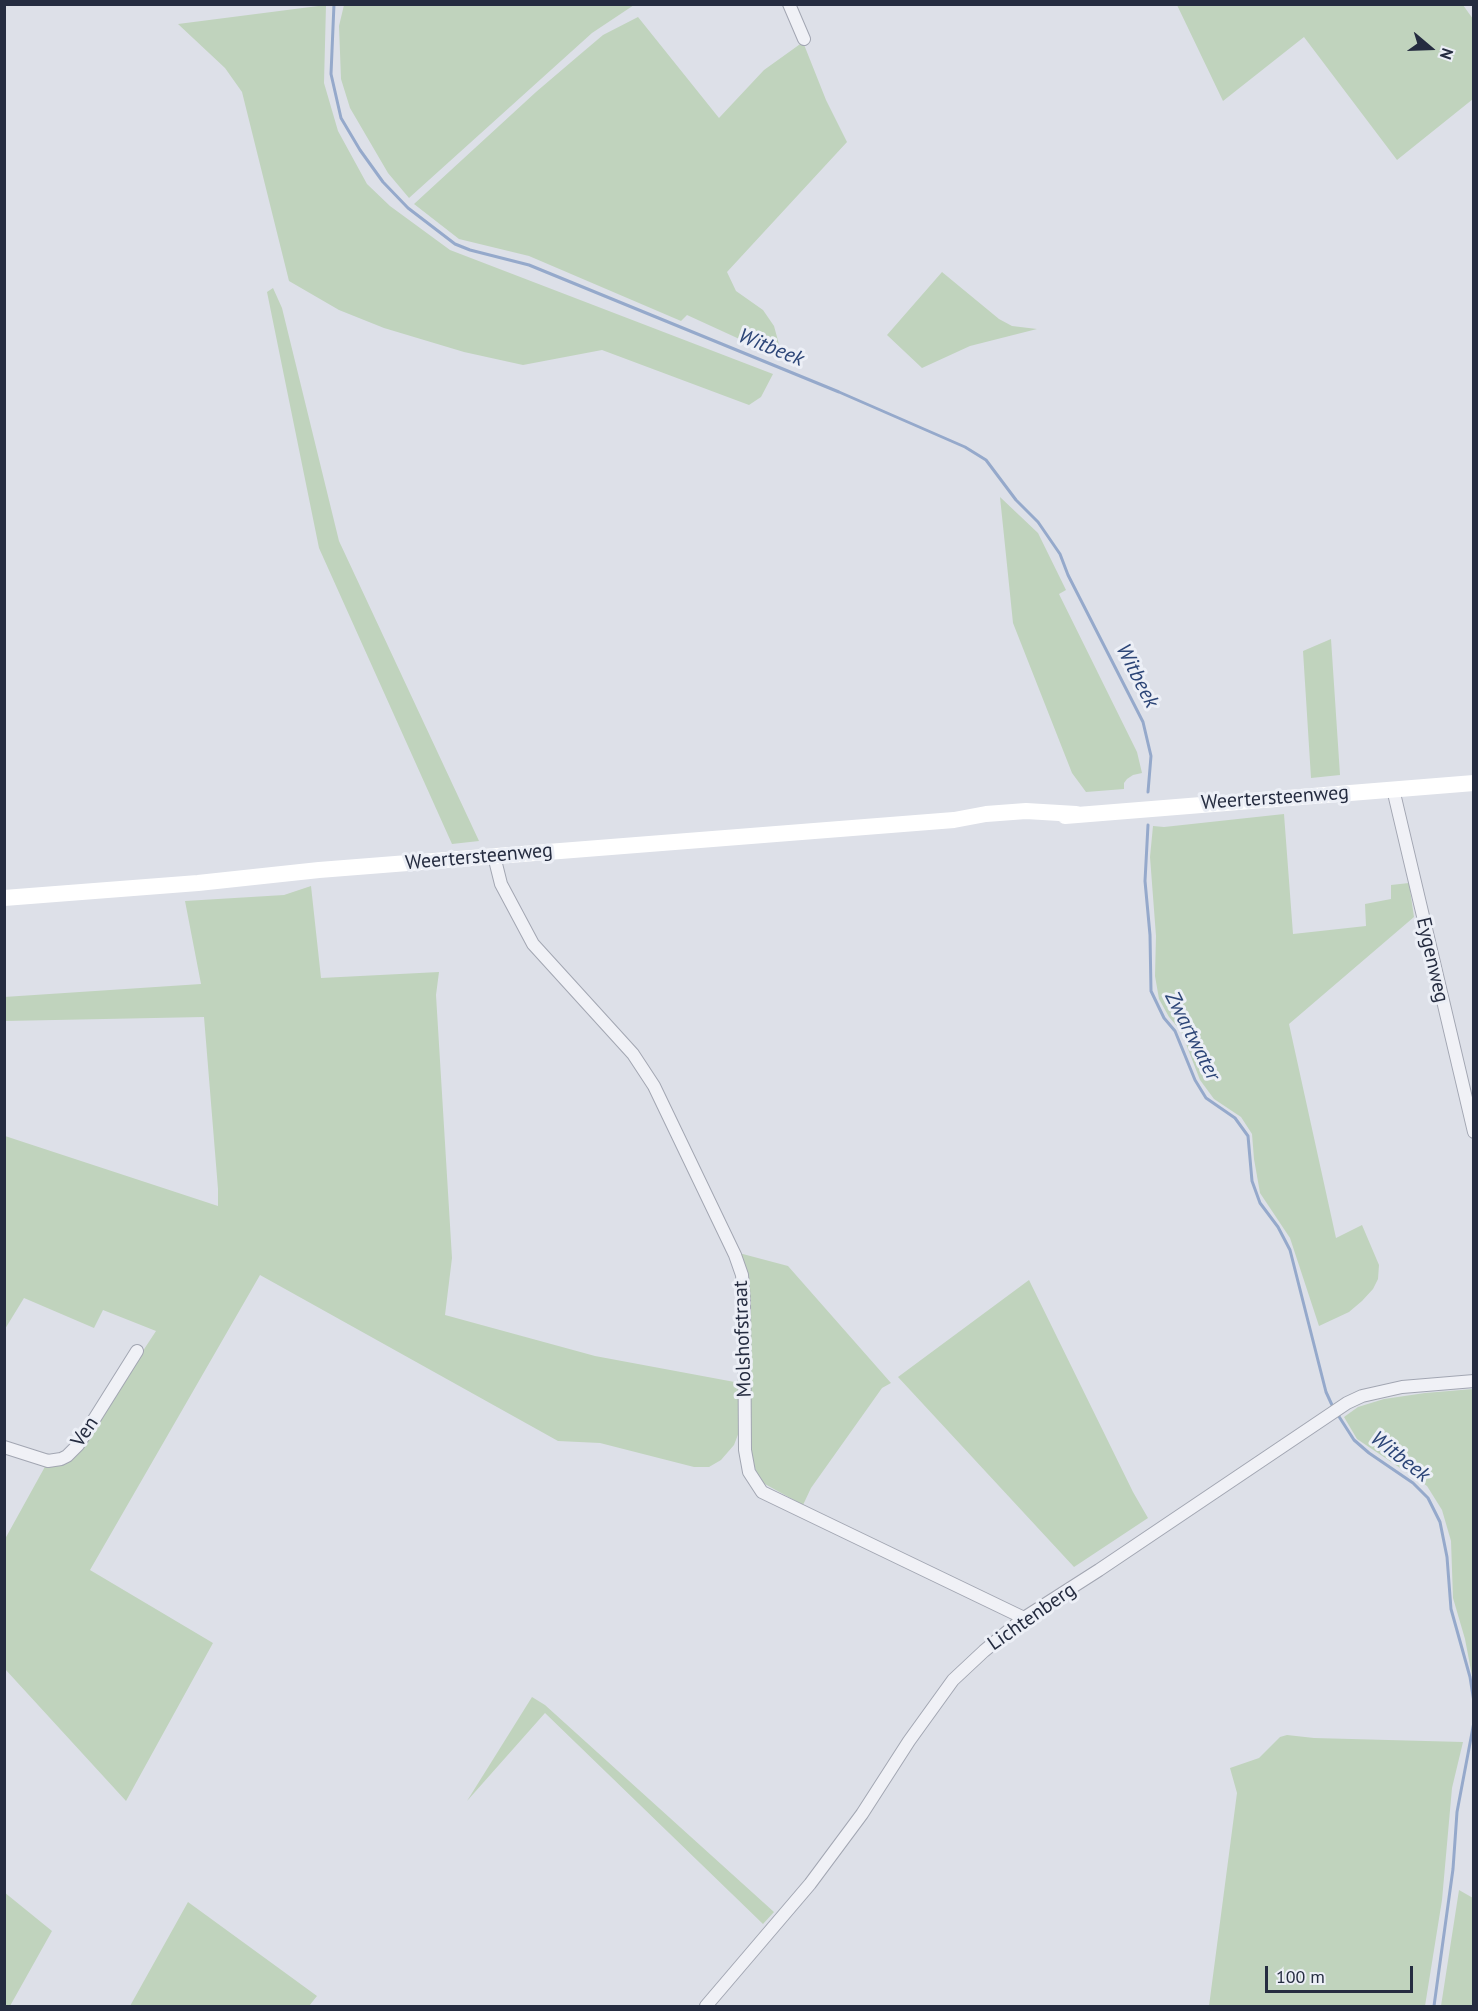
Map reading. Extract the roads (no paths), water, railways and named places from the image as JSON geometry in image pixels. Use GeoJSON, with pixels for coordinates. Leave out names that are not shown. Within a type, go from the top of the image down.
{"type":"FeatureCollection","features":[{"type":"Feature","properties":{"kind":"main road","name":"Weertersteenweg"},"geometry":{"type":"LineString","coordinates":[[4,898],[954,820],[986,814],[1026,811],[1076,814],[1473,783]]}},
{"type":"Feature","properties":{"kind":"street"},"geometry":{"type":"LineString","coordinates":[[789,4],[804,39]]}},
{"type":"Feature","properties":{"kind":"street","name":"Eygenweg"},"geometry":{"type":"LineString","coordinates":[[1393,789],[1473,1132]]}},
{"type":"Feature","properties":{"kind":"street","name":"Molshofstraat"},"geometry":{"type":"LineString","coordinates":[[494,856],[501,884],[533,944],[633,1054],[654,1086],[735,1255],[742,1275],[744,1301],[745,1450],[749,1472],[762,1492],[1024,1618]]}},
{"type":"Feature","properties":{"kind":"street","name":"Ven"},"geometry":{"type":"LineString","coordinates":[[4,1447],[48,1461],[67,1456],[78,1445],[137,1351]]}},
{"type":"Feature","properties":{"kind":"street","name":"Lichtenberg"},"geometry":{"type":"LineString","coordinates":[[706,2007],[823,1866],[862,1814],[909,1741],[953,1680],[1024,1618],[1100,1570],[1347,1403],[1362,1396],[1402,1386],[1473,1381]]}},
{"type":"Feature","properties":{"kind":"waterway","name":"Witbeek"},"geometry":{"type":"LineString","coordinates":[[334,4],[331,74],[341,118],[383,182],[408,208],[455,244],[529,265],[839,392],[965,447],[986,460],[1016,500],[1038,522],[1060,554],[1068,575],[1143,722],[1151,756],[1148,792]]}},
{"type":"Feature","properties":{"kind":"waterway","name":"Zwartwater"},"geometry":{"type":"LineString","coordinates":[[1148,825],[1145,881],[1150,935],[1151,991],[1164,1018],[1175,1031],[1195,1080],[1206,1098],[1235,1118],[1248,1136],[1252,1181],[1260,1203],[1278,1227],[1290,1250],[1326,1392],[1332,1405]]}},
{"type":"Feature","properties":{"kind":"waterway","name":"Witbeek"},"geometry":{"type":"LineString","coordinates":[[1338,1415],[1354,1440],[1413,1483],[1428,1498],[1440,1522],[1447,1557],[1451,1609],[1470,1677],[1474,1702]]}},
{"type":"Feature","properties":{"kind":"waterway","name":"Witbeek"},"geometry":{"type":"LineString","coordinates":[[1434,2006],[1453,1869],[1457,1812],[1474,1722]]}}]}
